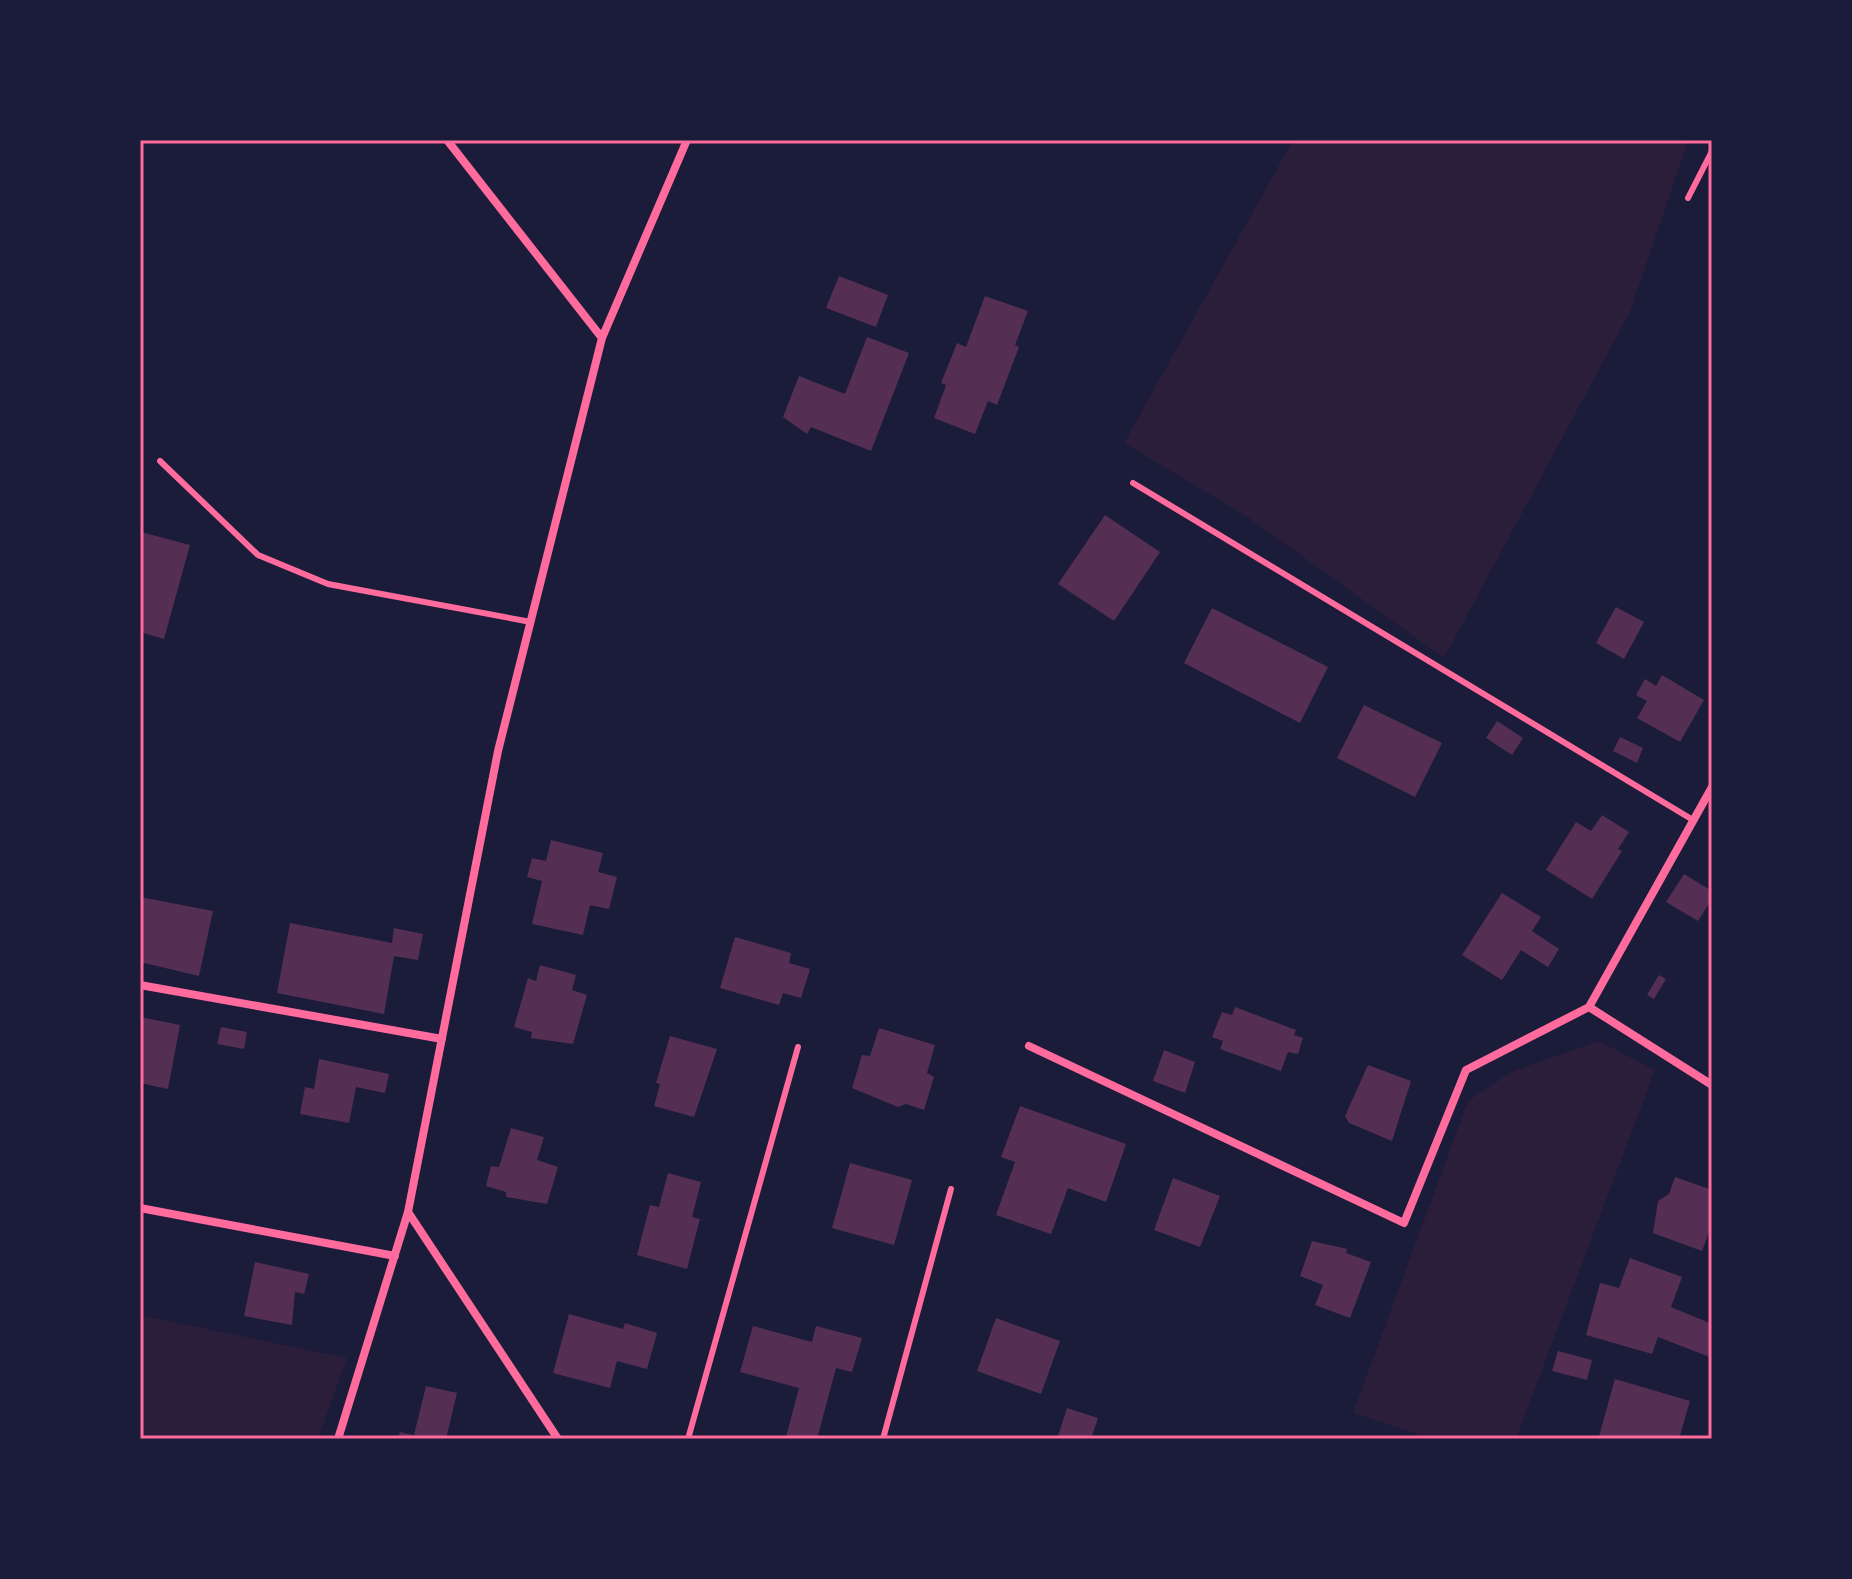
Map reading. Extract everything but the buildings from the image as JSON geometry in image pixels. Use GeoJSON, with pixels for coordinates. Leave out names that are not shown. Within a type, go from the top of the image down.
{"type":"FeatureCollection","features":[{"type":"Feature","properties":{"kind":"street"},"geometry":{"type":"LineString","coordinates":[[447,140],[602,338]]}},
{"type":"Feature","properties":{"kind":"street"},"geometry":{"type":"LineString","coordinates":[[338,1439],[408,1212],[498,751],[602,338],[687,140]]}},
{"type":"Feature","properties":{"kind":"street"},"geometry":{"type":"LineString","coordinates":[[1029,1046],[1404,1223],[1466,1070],[1589,1007],[1712,787]]}},
{"type":"Feature","properties":{"kind":"street"},"geometry":{"type":"LineString","coordinates":[[140,985],[442,1039]]}},
{"type":"Feature","properties":{"kind":"street"},"geometry":{"type":"LineString","coordinates":[[1589,1007],[1712,1085]]}},
{"type":"Feature","properties":{"kind":"street"},"geometry":{"type":"LineString","coordinates":[[140,1208],[395,1256]]}},
{"type":"Feature","properties":{"kind":"street"},"geometry":{"type":"LineString","coordinates":[[408,1212],[558,1439]]}},
{"type":"Feature","properties":{"kind":"lane"},"geometry":{"type":"LineString","coordinates":[[1688,198],[1712,151]]}},
{"type":"Feature","properties":{"kind":"lane"},"geometry":{"type":"LineString","coordinates":[[160,461],[258,555],[328,584],[531,622]]}},
{"type":"Feature","properties":{"kind":"lane"},"geometry":{"type":"LineString","coordinates":[[1133,483],[1693,820]]}},
{"type":"Feature","properties":{"kind":"lane"},"geometry":{"type":"LineString","coordinates":[[688,1439],[798,1047]]}},
{"type":"Feature","properties":{"kind":"lane"},"geometry":{"type":"LineString","coordinates":[[883,1439],[951,1189]]}},
{"type":"Feature","properties":{"kind":"shaded area"},"geometry":{"type":"Polygon","coordinates":[[[1293,140],[1688,141],[1630,312],[1444,658],[1246,516],[1124,443],[1293,140]]]}},
{"type":"Feature","properties":{"kind":"shaded area"},"geometry":{"type":"Polygon","coordinates":[[[1599,1041],[1655,1070],[1516,1439],[1432,1439],[1353,1413],[1468,1101],[1513,1071],[1599,1041]]]}},
{"type":"Feature","properties":{"kind":"shaded area"},"geometry":{"type":"Polygon","coordinates":[[[140,1315],[347,1358],[318,1439],[140,1439],[140,1315]]]}}]}
